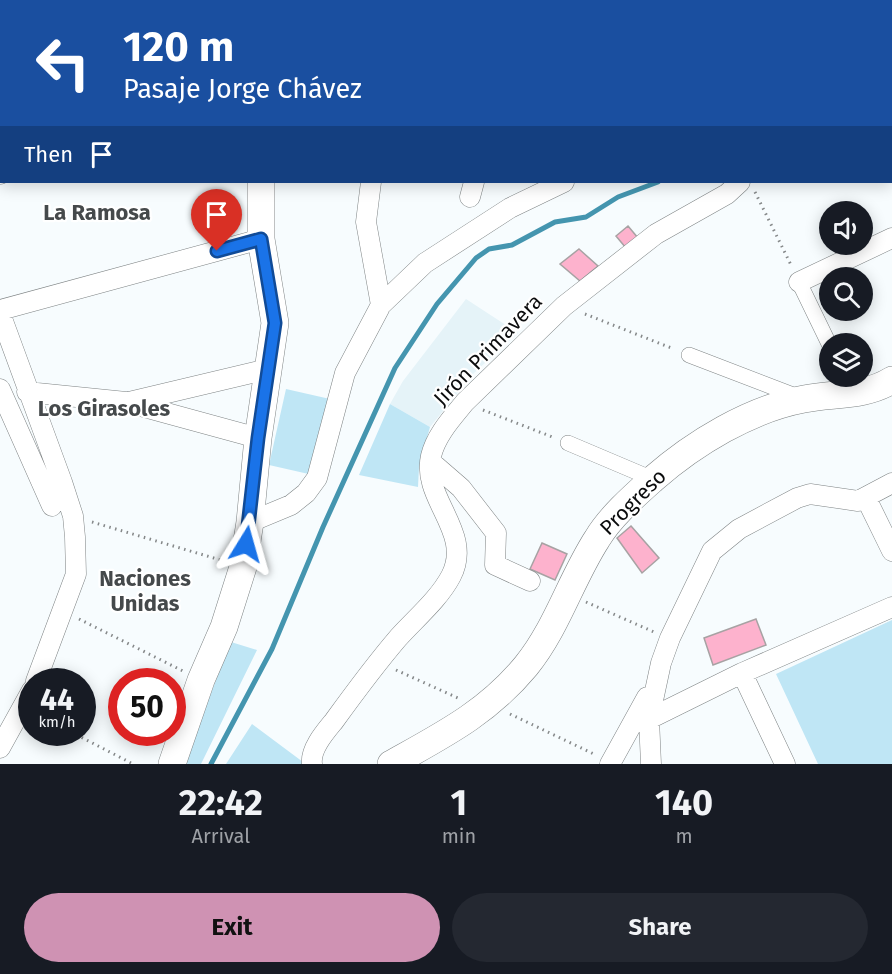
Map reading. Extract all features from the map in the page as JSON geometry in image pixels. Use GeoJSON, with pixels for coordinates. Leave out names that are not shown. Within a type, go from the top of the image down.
{"type":"FeatureCollection","features":[{"type":"Feature","properties":{"kind":"main road"},"geometry":{"type":"LineString","coordinates":[[172,764],[201,680],[224,627],[243,567],[250,522],[274,314],[261,239],[261,183]]}},
{"type":"Feature","properties":{"kind":"main road","name":"Progreso"},"geometry":{"type":"LineString","coordinates":[[853,387],[867,392],[892,380]]}},
{"type":"Feature","properties":{"kind":"main road","name":"Progreso"},"geometry":{"type":"LineString","coordinates":[[391,764],[460,727],[486,707],[527,665],[568,595],[597,538],[653,479],[733,425],[757,414],[842,387]]}},
{"type":"Feature","properties":{"kind":"street"},"geometry":{"type":"LineString","coordinates":[[371,183],[366,222],[381,305]]}},
{"type":"Feature","properties":{"kind":"street"},"geometry":{"type":"LineString","coordinates":[[250,522],[291,505],[306,493],[317,478],[345,373],[381,305],[425,263],[510,208],[562,183]]}},
{"type":"Feature","properties":{"kind":"street","name":"Jirón Primavera"},"geometry":{"type":"LineString","coordinates":[[312,764],[311,759],[321,739],[378,661],[444,587],[458,561],[451,522],[429,474],[439,436],[465,402],[564,306],[656,234],[727,194],[739,183]]}},
{"type":"Feature","properties":{"kind":"street"},"geometry":{"type":"LineString","coordinates":[[824,333],[799,282],[892,238]]}},
{"type":"Feature","properties":{"kind":"street"},"geometry":{"type":"LineString","coordinates":[[41,668],[64,611],[77,560],[73,516],[0,312],[261,239]]}},
{"type":"Feature","properties":{"kind":"street"},"geometry":{"type":"LineString","coordinates":[[689,355],[804,399]]}},
{"type":"Feature","properties":{"kind":"street"},"geometry":{"type":"LineString","coordinates":[[126,402],[268,369]]}},
{"type":"Feature","properties":{"kind":"street"},"geometry":{"type":"LineString","coordinates":[[0,388],[52,506]]}},
{"type":"Feature","properties":{"kind":"street"},"geometry":{"type":"LineString","coordinates":[[27,392],[126,402],[258,438]]}},
{"type":"Feature","properties":{"kind":"street"},"geometry":{"type":"LineString","coordinates":[[568,443],[653,479]]}},
{"type":"Feature","properties":{"kind":"street"},"geometry":{"type":"LineString","coordinates":[[431,462],[461,488],[496,533],[495,565],[530,581]]}},
{"type":"Feature","properties":{"kind":"street"},"geometry":{"type":"LineString","coordinates":[[651,764],[649,719],[658,677],[670,638],[712,551],[739,529],[797,498],[810,494],[858,501],[892,483]]}},
{"type":"Feature","properties":{"kind":"street"},"geometry":{"type":"LineString","coordinates":[[866,498],[892,551]]}},
{"type":"Feature","properties":{"kind":"street"},"geometry":{"type":"LineString","coordinates":[[649,719],[742,673],[892,607]]}},
{"type":"Feature","properties":{"kind":"street"},"geometry":{"type":"LineString","coordinates":[[742,673],[784,764]]}},
{"type":"Feature","properties":{"kind":"street"},"geometry":{"type":"LineString","coordinates":[[611,763],[658,677]]}},
{"type":"Feature","properties":{"kind":"street"},"geometry":{"type":"LineString","coordinates":[[0,748],[18,715]]}},
{"type":"Feature","properties":{"kind":"path"},"geometry":{"type":"LineString","coordinates":[[750,183],[799,282]]}},
{"type":"Feature","properties":{"kind":"path"},"geometry":{"type":"LineString","coordinates":[[564,306],[689,355]]}},
{"type":"Feature","properties":{"kind":"path"},"geometry":{"type":"LineString","coordinates":[[465,402],[568,443]]}},
{"type":"Feature","properties":{"kind":"path"},"geometry":{"type":"LineString","coordinates":[[73,516],[243,567]]}},
{"type":"Feature","properties":{"kind":"path"},"geometry":{"type":"LineString","coordinates":[[568,595],[670,638]]}},
{"type":"Feature","properties":{"kind":"path"},"geometry":{"type":"LineString","coordinates":[[64,611],[201,680]]}},
{"type":"Feature","properties":{"kind":"path"},"geometry":{"type":"LineString","coordinates":[[378,661],[611,763]]}},
{"type":"Feature","properties":{"kind":"path"},"geometry":{"type":"LineString","coordinates":[[96,745],[133,764]]}},
{"type":"Feature","properties":{"kind":"shaded area"},"geometry":{"type":"Polygon","coordinates":[[[466,299],[518,333],[474,373],[430,427],[390,404],[403,381],[466,299]]]}},
{"type":"Feature","properties":{"kind":"shaded area"},"geometry":{"type":"Polygon","coordinates":[[[286,389],[330,399],[313,475],[269,465],[286,389]]]}},
{"type":"Feature","properties":{"kind":"shaded area"},"geometry":{"type":"Polygon","coordinates":[[[390,404],[430,427],[419,467],[418,487],[359,475],[390,404]]]}},
{"type":"Feature","properties":{"kind":"shaded area"},"geometry":{"type":"Polygon","coordinates":[[[892,620],[892,764],[818,764],[776,674],[892,620]]]}},
{"type":"Feature","properties":{"kind":"shaded area"},"geometry":{"type":"Polygon","coordinates":[[[231,642],[257,650],[201,764],[187,764],[189,749],[231,642]]]}},
{"type":"Feature","properties":{"kind":"shaded area"},"geometry":{"type":"Polygon","coordinates":[[[252,724],[303,762],[303,764],[226,764],[252,724]]]}},
{"type":"Feature","properties":{"kind":"building"},"geometry":{"type":"Polygon","coordinates":[[[628,226],[638,238],[626,248],[616,236],[628,226]]]}},
{"type":"Feature","properties":{"kind":"building"},"geometry":{"type":"Polygon","coordinates":[[[579,249],[598,266],[580,281],[560,264],[579,249]]]}},
{"type":"Feature","properties":{"kind":"building"},"geometry":{"type":"Polygon","coordinates":[[[631,526],[659,558],[642,573],[617,538],[631,526]]]}},
{"type":"Feature","properties":{"kind":"building"},"geometry":{"type":"Polygon","coordinates":[[[542,543],[567,554],[555,580],[530,569],[542,543]]]}},
{"type":"Feature","properties":{"kind":"building"},"geometry":{"type":"Polygon","coordinates":[[[756,619],[766,645],[713,665],[704,638],[756,619]]]}},
{"type":"Feature","properties":{"kind":"waterway"},"geometry":{"type":"LineString","coordinates":[[211,764],[272,649],[323,527],[395,368],[437,304],[476,258],[489,249],[512,245],[555,222],[586,217],[618,197],[655,183]]}},
{"type":"Feature","properties":{"kind":"district","name":"La Ramosa"},"geometry":{"type":"Point","coordinates":[97,212]}},
{"type":"Feature","properties":{"kind":"district","name":"Los Girasoles"},"geometry":{"type":"Point","coordinates":[104,408]}},
{"type":"Feature","properties":{"kind":"district","name":"Naciones Unidas"},"geometry":{"type":"Point","coordinates":[145,590]}},
{"type":"Feature","properties":{"kind":"route"},"geometry":{"type":"LineString","coordinates":[[217,251],[261,239],[274,304],[275,323],[258,438],[246,544]]}}]}
